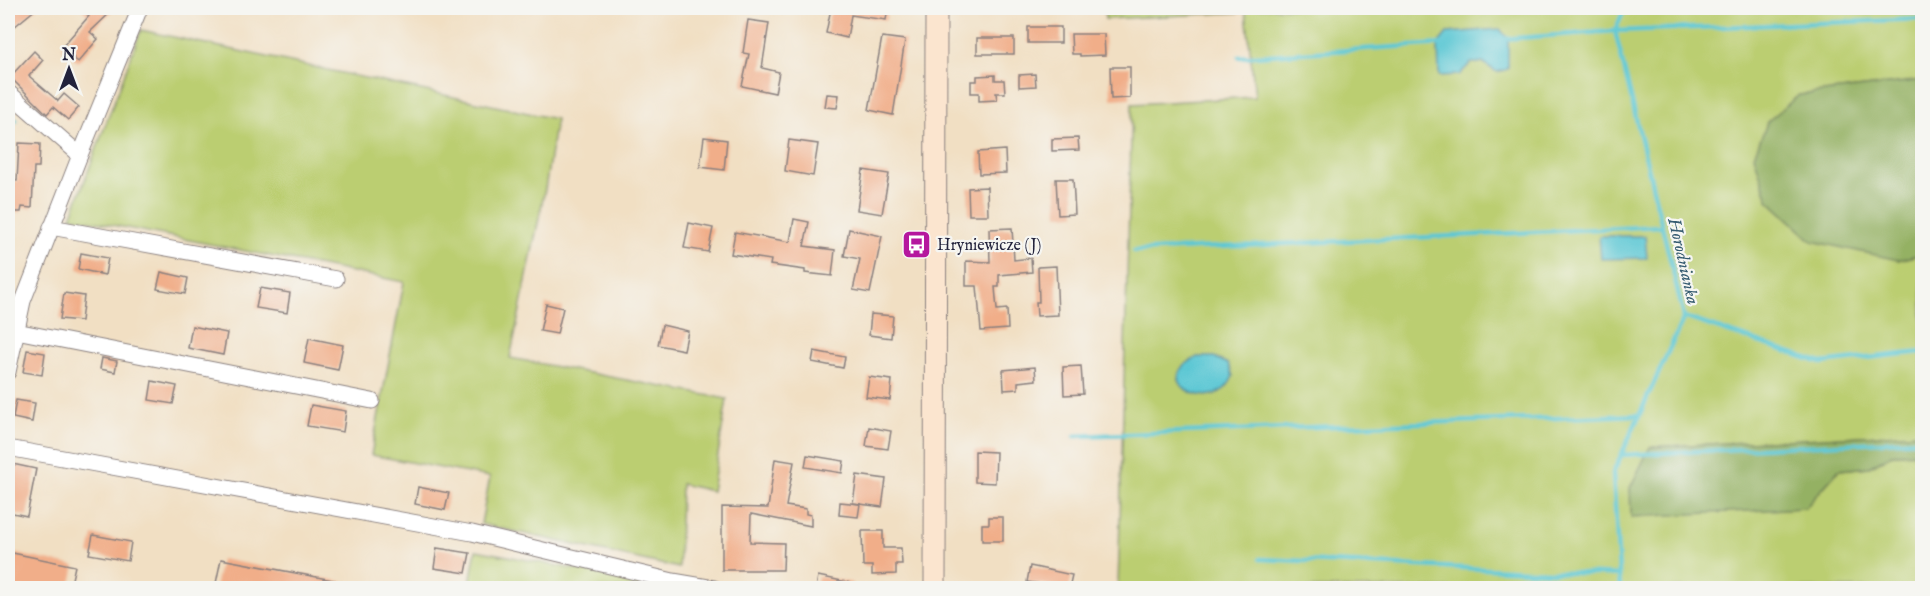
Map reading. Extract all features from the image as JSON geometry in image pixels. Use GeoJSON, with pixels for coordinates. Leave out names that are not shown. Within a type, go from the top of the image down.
{"type":"FeatureCollection","features":[{"type":"Feature","properties":{"kind":"street"},"geometry":{"type":"LineString","coordinates":[[8,372],[23,301],[141,8]]}},
{"type":"Feature","properties":{"kind":"street"},"geometry":{"type":"LineString","coordinates":[[934,588],[936,8]]}},
{"type":"Feature","properties":{"kind":"street"},"geometry":{"type":"LineString","coordinates":[[8,92],[80,155]]}},
{"type":"Feature","properties":{"kind":"street"},"geometry":{"type":"LineString","coordinates":[[51,227],[336,279]]}},
{"type":"Feature","properties":{"kind":"street"},"geometry":{"type":"LineString","coordinates":[[16,331],[372,401]]}},
{"type":"Feature","properties":{"kind":"street"},"geometry":{"type":"LineString","coordinates":[[8,448],[472,533],[673,581],[714,588]]}},
{"type":"Feature","properties":{"kind":"green space"},"geometry":{"type":"Polygon","coordinates":[[[1104,8],[1922,8],[1922,80],[1799,95],[1898,260],[1922,254],[1922,433],[1651,447],[1805,508],[1839,470],[1869,467],[1893,454],[1922,453],[1922,588],[1118,588],[1132,104],[1255,97],[1246,12],[1105,19],[1104,8]]]}},
{"type":"Feature","properties":{"kind":"green space"},"geometry":{"type":"Polygon","coordinates":[[[141,30],[556,119],[545,189],[510,358],[727,399],[712,491],[681,484],[679,568],[481,524],[490,477],[371,455],[404,282],[71,217],[141,30]]]}},
{"type":"Feature","properties":{"kind":"green space"},"geometry":{"type":"Polygon","coordinates":[[[1922,80],[1922,254],[1898,260],[1812,241],[1768,200],[1754,155],[1768,121],[1799,95],[1922,80]]]}},
{"type":"Feature","properties":{"kind":"green space"},"geometry":{"type":"Polygon","coordinates":[[[1922,433],[1922,453],[1893,454],[1869,467],[1839,470],[1805,508],[1631,517],[1630,488],[1650,447],[1922,433]]]}},
{"type":"Feature","properties":{"kind":"green space"},"geometry":{"type":"Polygon","coordinates":[[[476,550],[662,586],[660,588],[469,588],[476,550]]]}},
{"type":"Feature","properties":{"kind":"water"},"geometry":{"type":"Polygon","coordinates":[[[1500,29],[1508,39],[1508,69],[1497,72],[1483,63],[1471,63],[1459,75],[1439,76],[1438,44],[1447,33],[1500,29]]]}},
{"type":"Feature","properties":{"kind":"water"},"geometry":{"type":"Polygon","coordinates":[[[1599,236],[1645,236],[1647,258],[1601,259],[1599,236]]]}},
{"type":"Feature","properties":{"kind":"water"},"geometry":{"type":"Polygon","coordinates":[[[1197,357],[1214,357],[1228,364],[1233,376],[1226,387],[1216,394],[1205,396],[1194,394],[1186,389],[1180,382],[1179,374],[1185,365],[1197,357]]]}},
{"type":"Feature","properties":{"kind":"building"},"geometry":{"type":"Polygon","coordinates":[[[8,8],[37,8],[8,32],[8,8]]]}},
{"type":"Feature","properties":{"kind":"building"},"geometry":{"type":"Polygon","coordinates":[[[81,8],[115,8],[90,32],[98,39],[78,62],[62,47],[89,16],[81,8]]]}},
{"type":"Feature","properties":{"kind":"building"},"geometry":{"type":"Polygon","coordinates":[[[831,8],[888,8],[886,20],[851,15],[847,38],[826,33],[831,8]]]}},
{"type":"Feature","properties":{"kind":"building"},"geometry":{"type":"Polygon","coordinates":[[[748,20],[769,23],[762,68],[779,72],[775,93],[742,86],[749,54],[743,53],[748,20]]]}},
{"type":"Feature","properties":{"kind":"building"},"geometry":{"type":"Polygon","coordinates":[[[1028,27],[1061,27],[1061,43],[1028,43],[1028,27]]]}},
{"type":"Feature","properties":{"kind":"building"},"geometry":{"type":"Polygon","coordinates":[[[1071,34],[1104,34],[1105,55],[1072,54],[1071,34]]]}},
{"type":"Feature","properties":{"kind":"building"},"geometry":{"type":"Polygon","coordinates":[[[882,37],[905,40],[893,115],[869,110],[882,37]]]}},
{"type":"Feature","properties":{"kind":"building"},"geometry":{"type":"Polygon","coordinates":[[[977,38],[1014,38],[1014,54],[977,54],[977,38]]]}},
{"type":"Feature","properties":{"kind":"building"},"geometry":{"type":"Polygon","coordinates":[[[34,51],[43,60],[29,76],[58,101],[64,94],[79,107],[68,120],[53,107],[47,114],[10,77],[34,51]]]}},
{"type":"Feature","properties":{"kind":"building"},"geometry":{"type":"Polygon","coordinates":[[[1110,67],[1130,67],[1130,98],[1111,99],[1110,67]]]}},
{"type":"Feature","properties":{"kind":"building"},"geometry":{"type":"Polygon","coordinates":[[[1035,74],[1036,86],[1019,87],[1019,75],[1035,74]]]}},
{"type":"Feature","properties":{"kind":"building"},"geometry":{"type":"Polygon","coordinates":[[[995,75],[995,80],[1004,80],[1005,93],[996,93],[997,100],[979,101],[979,93],[971,93],[971,81],[977,81],[977,76],[995,75]]]}},
{"type":"Feature","properties":{"kind":"building"},"geometry":{"type":"Polygon","coordinates":[[[827,94],[839,95],[837,108],[825,107],[827,94]]]}},
{"type":"Feature","properties":{"kind":"building"},"geometry":{"type":"Polygon","coordinates":[[[704,137],[727,140],[724,170],[700,167],[704,137]]]}},
{"type":"Feature","properties":{"kind":"building"},"geometry":{"type":"Polygon","coordinates":[[[1078,138],[1079,150],[1052,151],[1052,139],[1078,138]]]}},
{"type":"Feature","properties":{"kind":"building"},"geometry":{"type":"Polygon","coordinates":[[[789,140],[818,144],[813,176],[785,171],[789,140]]]}},
{"type":"Feature","properties":{"kind":"building"},"geometry":{"type":"Polygon","coordinates":[[[19,143],[40,144],[39,167],[34,167],[32,208],[22,207],[21,212],[8,212],[8,180],[17,181],[19,143]]]}},
{"type":"Feature","properties":{"kind":"building"},"geometry":{"type":"Polygon","coordinates":[[[1005,150],[1006,173],[979,174],[978,152],[1005,150]]]}},
{"type":"Feature","properties":{"kind":"building"},"geometry":{"type":"Polygon","coordinates":[[[863,170],[889,174],[882,214],[857,210],[863,170]]]}},
{"type":"Feature","properties":{"kind":"building"},"geometry":{"type":"Polygon","coordinates":[[[1056,179],[1073,179],[1075,214],[1058,215],[1056,179]]]}},
{"type":"Feature","properties":{"kind":"building"},"geometry":{"type":"Polygon","coordinates":[[[987,187],[988,215],[969,215],[968,188],[987,187]]]}},
{"type":"Feature","properties":{"kind":"building"},"geometry":{"type":"Polygon","coordinates":[[[794,219],[809,222],[804,246],[835,250],[832,276],[805,273],[805,270],[770,265],[771,260],[731,254],[735,232],[790,242],[794,219]]]}},
{"type":"Feature","properties":{"kind":"building"},"geometry":{"type":"Polygon","coordinates":[[[689,223],[713,228],[708,252],[684,248],[689,223]]]}},
{"type":"Feature","properties":{"kind":"building"},"geometry":{"type":"Polygon","coordinates":[[[1012,228],[1014,260],[1031,258],[1032,272],[999,275],[999,287],[995,287],[997,310],[1007,309],[1008,329],[981,331],[977,286],[966,286],[966,261],[990,262],[989,229],[1012,228]]]}},
{"type":"Feature","properties":{"kind":"building"},"geometry":{"type":"Polygon","coordinates":[[[849,229],[882,236],[870,293],[853,290],[860,259],[844,256],[849,229]]]}},
{"type":"Feature","properties":{"kind":"building"},"geometry":{"type":"Polygon","coordinates":[[[81,253],[108,258],[105,275],[78,269],[81,253]]]}},
{"type":"Feature","properties":{"kind":"building"},"geometry":{"type":"Polygon","coordinates":[[[1056,266],[1058,315],[1037,316],[1038,267],[1056,266]]]}},
{"type":"Feature","properties":{"kind":"building"},"geometry":{"type":"Polygon","coordinates":[[[161,272],[188,278],[185,294],[157,289],[161,272]]]}},
{"type":"Feature","properties":{"kind":"building"},"geometry":{"type":"Polygon","coordinates":[[[260,288],[290,293],[287,313],[256,308],[260,288]]]}},
{"type":"Feature","properties":{"kind":"building"},"geometry":{"type":"Polygon","coordinates":[[[64,293],[84,296],[81,321],[60,319],[64,293]]]}},
{"type":"Feature","properties":{"kind":"building"},"geometry":{"type":"Polygon","coordinates":[[[546,304],[563,308],[557,334],[540,331],[546,304]]]}},
{"type":"Feature","properties":{"kind":"building"},"geometry":{"type":"Polygon","coordinates":[[[871,314],[893,316],[891,338],[869,335],[871,314]]]}},
{"type":"Feature","properties":{"kind":"building"},"geometry":{"type":"Polygon","coordinates":[[[662,325],[688,331],[684,350],[658,345],[662,325]]]}},
{"type":"Feature","properties":{"kind":"building"},"geometry":{"type":"Polygon","coordinates":[[[192,326],[227,333],[223,355],[188,348],[192,326]]]}},
{"type":"Feature","properties":{"kind":"building"},"geometry":{"type":"Polygon","coordinates":[[[309,338],[343,345],[338,370],[304,363],[309,338]]]}},
{"type":"Feature","properties":{"kind":"building"},"geometry":{"type":"Polygon","coordinates":[[[27,350],[45,353],[42,375],[23,372],[27,350]]]}},
{"type":"Feature","properties":{"kind":"building"},"geometry":{"type":"Polygon","coordinates":[[[814,351],[845,357],[843,368],[812,362],[814,351]]]}},
{"type":"Feature","properties":{"kind":"building"},"geometry":{"type":"Polygon","coordinates":[[[102,358],[117,361],[115,372],[100,369],[102,358]]]}},
{"type":"Feature","properties":{"kind":"building"},"geometry":{"type":"Polygon","coordinates":[[[1081,366],[1083,394],[1064,395],[1063,367],[1081,366]]]}},
{"type":"Feature","properties":{"kind":"building"},"geometry":{"type":"Polygon","coordinates":[[[1035,367],[1036,380],[1018,382],[1018,389],[1004,390],[1003,370],[1035,367]]]}},
{"type":"Feature","properties":{"kind":"building"},"geometry":{"type":"Polygon","coordinates":[[[869,377],[892,380],[890,400],[866,397],[869,377]]]}},
{"type":"Feature","properties":{"kind":"building"},"geometry":{"type":"Polygon","coordinates":[[[152,381],[177,386],[173,404],[149,400],[152,381]]]}},
{"type":"Feature","properties":{"kind":"building"},"geometry":{"type":"Polygon","coordinates":[[[16,400],[35,403],[32,422],[13,418],[16,400]]]}},
{"type":"Feature","properties":{"kind":"building"},"geometry":{"type":"Polygon","coordinates":[[[311,405],[346,411],[343,432],[307,426],[311,405]]]}},
{"type":"Feature","properties":{"kind":"building"},"geometry":{"type":"Polygon","coordinates":[[[869,427],[891,431],[888,449],[866,446],[869,427]]]}},
{"type":"Feature","properties":{"kind":"building"},"geometry":{"type":"Polygon","coordinates":[[[975,451],[996,452],[995,483],[975,482],[975,451]]]}},
{"type":"Feature","properties":{"kind":"building"},"geometry":{"type":"Polygon","coordinates":[[[807,455],[844,461],[842,473],[805,467],[807,455]]]}},
{"type":"Feature","properties":{"kind":"building"},"geometry":{"type":"Polygon","coordinates":[[[775,459],[794,462],[786,506],[806,509],[806,514],[811,515],[811,526],[751,514],[750,542],[784,543],[783,570],[722,570],[722,507],[768,508],[775,459]]]}},
{"type":"Feature","properties":{"kind":"building"},"geometry":{"type":"Polygon","coordinates":[[[8,463],[36,469],[27,516],[8,512],[8,463]]]}},
{"type":"Feature","properties":{"kind":"building"},"geometry":{"type":"Polygon","coordinates":[[[857,475],[886,479],[882,507],[853,503],[857,475]]]}},
{"type":"Feature","properties":{"kind":"building"},"geometry":{"type":"Polygon","coordinates":[[[418,487],[449,493],[445,510],[415,504],[418,487]]]}},
{"type":"Feature","properties":{"kind":"building"},"geometry":{"type":"Polygon","coordinates":[[[840,502],[860,504],[858,517],[839,515],[840,502]]]}},
{"type":"Feature","properties":{"kind":"building"},"geometry":{"type":"Polygon","coordinates":[[[989,517],[1003,517],[1003,541],[982,541],[982,524],[989,524],[989,517]]]}},
{"type":"Feature","properties":{"kind":"building"},"geometry":{"type":"Polygon","coordinates":[[[862,531],[883,531],[883,548],[901,548],[902,564],[896,564],[896,574],[872,575],[872,566],[863,566],[862,531]]]}},
{"type":"Feature","properties":{"kind":"building"},"geometry":{"type":"Polygon","coordinates":[[[93,535],[131,542],[128,561],[89,554],[93,535]]]}},
{"type":"Feature","properties":{"kind":"building"},"geometry":{"type":"Polygon","coordinates":[[[437,548],[470,553],[466,573],[434,568],[437,548]]]}},
{"type":"Feature","properties":{"kind":"building"},"geometry":{"type":"Polygon","coordinates":[[[8,552],[75,566],[70,588],[8,588],[8,552]]]}},
{"type":"Feature","properties":{"kind":"building"},"geometry":{"type":"Polygon","coordinates":[[[221,559],[349,583],[349,588],[215,588],[221,559]]]}},
{"type":"Feature","properties":{"kind":"building"},"geometry":{"type":"Polygon","coordinates":[[[1030,566],[1072,575],[1069,588],[1027,582],[1030,566]]]}},
{"type":"Feature","properties":{"kind":"building"},"geometry":{"type":"Polygon","coordinates":[[[818,576],[852,583],[852,588],[816,588],[818,576]]]}},
{"type":"Feature","properties":{"kind":"waterway","name":"Horodnianka"},"geometry":{"type":"LineString","coordinates":[[1625,8],[1615,31],[1684,317],[1821,363],[1922,352]]}},
{"type":"Feature","properties":{"kind":"waterway"},"geometry":{"type":"LineString","coordinates":[[1502,39],[1615,31],[1922,19]]}},
{"type":"Feature","properties":{"kind":"waterway"},"geometry":{"type":"LineString","coordinates":[[1239,57],[1443,44]]}},
{"type":"Feature","properties":{"kind":"waterway"},"geometry":{"type":"LineString","coordinates":[[8,120],[16,120]]}},
{"type":"Feature","properties":{"kind":"waterway"},"geometry":{"type":"LineString","coordinates":[[1134,251],[1662,226]]}},
{"type":"Feature","properties":{"kind":"waterway"},"geometry":{"type":"LineString","coordinates":[[1620,588],[1613,473],[1684,317]]}},
{"type":"Feature","properties":{"kind":"waterway"},"geometry":{"type":"LineString","coordinates":[[1075,436],[1639,415]]}},
{"type":"Feature","properties":{"kind":"waterway"},"geometry":{"type":"LineString","coordinates":[[1621,455],[1922,440]]}},
{"type":"Feature","properties":{"kind":"waterway"},"geometry":{"type":"LineString","coordinates":[[1260,559],[1619,575]]}},
{"type":"Feature","properties":{"kind":"place","name":"Hryniewicze (J)"},"geometry":{"type":"Point","coordinates":[916,244]}}]}
